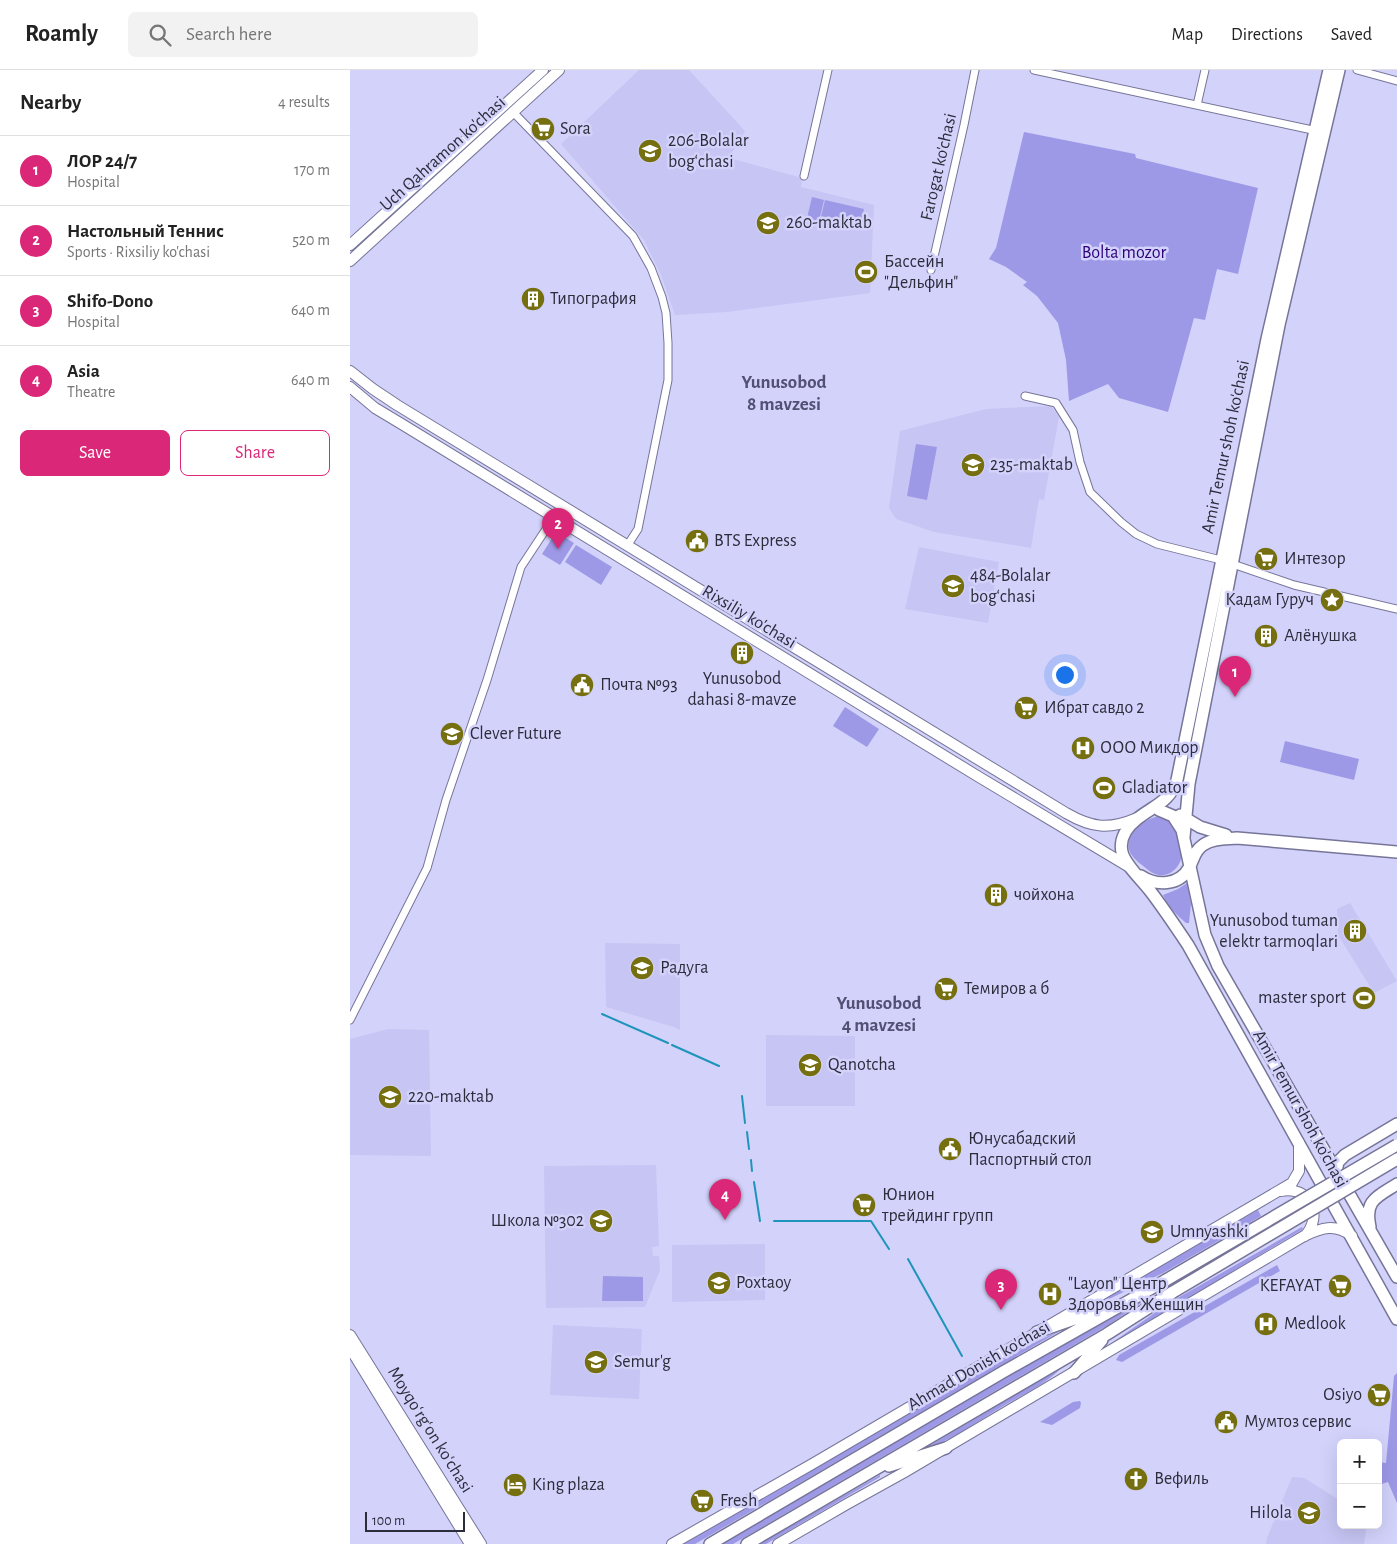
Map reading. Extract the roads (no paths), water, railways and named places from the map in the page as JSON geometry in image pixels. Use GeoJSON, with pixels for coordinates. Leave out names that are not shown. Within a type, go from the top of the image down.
{"type":"FeatureCollection","features":[{"type":"Feature","properties":{"kind":"main road","name":"Uch Qahramon ko'chasi"},"geometry":{"type":"LineString","coordinates":[[350,245],[543,70]]}},
{"type":"Feature","properties":{"kind":"main road","name":"Uch Qahramon ko'chasi"},"geometry":{"type":"LineString","coordinates":[[350,261],[559,70]]}},
{"type":"Feature","properties":{"kind":"main road","name":"Amir Temur shoh ko'chasi"},"geometry":{"type":"LineString","coordinates":[[1184,837],[1189,784],[1279,325],[1320,131],[1329,70]]}},
{"type":"Feature","properties":{"kind":"main road","name":"Amir Temur shoh ko'chasi"},"geometry":{"type":"LineString","coordinates":[[1339,70],[1320,131],[1267,338],[1220,560],[1176,783],[1166,800],[1140,816],[1128,828],[1122,843],[1124,857],[1188,945],[1397,1318]]}},
{"type":"Feature","properties":{"kind":"main road"},"geometry":{"type":"LineString","coordinates":[[439,164],[446,173]]}},
{"type":"Feature","properties":{"kind":"main road","name":"Rixsiliy ko'chasi"},"geometry":{"type":"LineString","coordinates":[[350,371],[393,402],[1073,817],[1090,825],[1110,826],[1140,816]]}},
{"type":"Feature","properties":{"kind":"main road","name":"Rixsiliy ko'chasi"},"geometry":{"type":"LineString","coordinates":[[350,388],[386,414],[1134,870]]}},
{"type":"Feature","properties":{"kind":"main road"},"geometry":{"type":"LineString","coordinates":[[386,414],[384,410],[385,405],[388,402],[393,402]]}},
{"type":"Feature","properties":{"kind":"main road"},"geometry":{"type":"LineString","coordinates":[[662,583],[669,571]]}},
{"type":"Feature","properties":{"kind":"main road"},"geometry":{"type":"LineString","coordinates":[[1015,799],[1022,794],[1023,787]]}},
{"type":"Feature","properties":{"kind":"main road"},"geometry":{"type":"LineString","coordinates":[[1140,816],[1159,810],[1174,812],[1203,829],[1237,838]]}},
{"type":"Feature","properties":{"kind":"main road","name":"Amir Temur shoh ko'chasi"},"geometry":{"type":"LineString","coordinates":[[1159,810],[1167,812],[1181,826],[1205,935],[1218,966],[1397,1277]]}},
{"type":"Feature","properties":{"kind":"main road"},"geometry":{"type":"LineString","coordinates":[[1134,870],[1148,880],[1156,883],[1167,883],[1180,877],[1191,866],[1194,854],[1204,844],[1218,839],[1237,838],[1397,852]]}},
{"type":"Feature","properties":{"kind":"main road"},"geometry":{"type":"LineString","coordinates":[[1264,1080],[1265,1075],[1270,1071],[1280,1073]]}},
{"type":"Feature","properties":{"kind":"main road"},"geometry":{"type":"LineString","coordinates":[[1336,1172],[1338,1162],[1345,1155],[1397,1124]]}},
{"type":"Feature","properties":{"kind":"main road","name":"Ahmad Donish ko'chasi"},"geometry":{"type":"LineString","coordinates":[[672,1544],[1292,1183],[1299,1171],[1299,1143]]}},
{"type":"Feature","properties":{"kind":"main road","name":"Ahmad Donish ko'chasi"},"geometry":{"type":"LineString","coordinates":[[710,1544],[1003,1372],[1134,1299],[1397,1145]]}},
{"type":"Feature","properties":{"kind":"main road","name":"Ahmad Donish ko'chasi"},"geometry":{"type":"LineString","coordinates":[[747,1544],[1107,1334],[1173,1292],[1397,1159]]}},
{"type":"Feature","properties":{"kind":"main road"},"geometry":{"type":"LineString","coordinates":[[1371,1234],[1368,1216],[1370,1204],[1376,1197],[1397,1184]]}},
{"type":"Feature","properties":{"kind":"main road"},"geometry":{"type":"LineString","coordinates":[[1276,1193],[1285,1190],[1294,1191],[1304,1195],[1312,1202],[1314,1211],[1313,1221],[1310,1229],[1304,1236]]}},
{"type":"Feature","properties":{"kind":"main road"},"geometry":{"type":"LineString","coordinates":[[778,1544],[946,1448],[1304,1236],[1327,1227],[1340,1229],[1352,1236]]}},
{"type":"Feature","properties":{"kind":"main road"},"geometry":{"type":"LineString","coordinates":[[1037,1332],[1134,1299]]}},
{"type":"Feature","properties":{"kind":"main road"},"geometry":{"type":"LineString","coordinates":[[1074,1373],[1107,1334]]}},
{"type":"Feature","properties":{"kind":"main road","name":"Moyqoʻrgʻon koʻchasi"},"geometry":{"type":"LineString","coordinates":[[350,1335],[481,1544]]}},
{"type":"Feature","properties":{"kind":"main road","name":"Moyqoʻrgʻon koʻchasi"},"geometry":{"type":"LineString","coordinates":[[350,1348],[470,1544]]}},
{"type":"Feature","properties":{"kind":"main road"},"geometry":{"type":"LineString","coordinates":[[869,1473],[946,1448]]}},
{"type":"Feature","properties":{"kind":"street"},"geometry":{"type":"LineString","coordinates":[[804,176],[828,70]]}},
{"type":"Feature","properties":{"kind":"street"},"geometry":{"type":"LineString","coordinates":[[966,70],[974,71]]}},
{"type":"Feature","properties":{"kind":"street"},"geometry":{"type":"LineString","coordinates":[[1034,70],[1320,131]]}},
{"type":"Feature","properties":{"kind":"street"},"geometry":{"type":"LineString","coordinates":[[1197,105],[1206,70]]}},
{"type":"Feature","properties":{"kind":"street"},"geometry":{"type":"LineString","coordinates":[[1357,70],[1397,80]]}},
{"type":"Feature","properties":{"kind":"street","name":"Farogat ko'chasi"},"geometry":{"type":"LineString","coordinates":[[931,270],[964,125],[974,71]]}},
{"type":"Feature","properties":{"kind":"street"},"geometry":{"type":"LineString","coordinates":[[513,112],[632,236],[651,268],[662,297],[666,313],[668,380],[638,529],[627,546]]}},
{"type":"Feature","properties":{"kind":"street"},"geometry":{"type":"LineString","coordinates":[[1025,396],[1056,403],[1073,430],[1080,462],[1090,492],[1136,534],[1157,544],[1220,560],[1294,585],[1397,609]]}},
{"type":"Feature","properties":{"kind":"street"},"geometry":{"type":"LineString","coordinates":[[350,1020],[427,868],[446,800],[487,680],[520,567],[554,517]]}},
{"type":"Feature","properties":{"kind":"waterway"},"geometry":{"type":"LineString","coordinates":[[602,1014],[668,1043]]}},
{"type":"Feature","properties":{"kind":"waterway"},"geometry":{"type":"LineString","coordinates":[[672,1045],[719,1066]]}},
{"type":"Feature","properties":{"kind":"waterway"},"geometry":{"type":"LineString","coordinates":[[742,1096],[745,1123]]}},
{"type":"Feature","properties":{"kind":"waterway"},"geometry":{"type":"LineString","coordinates":[[747,1132],[749,1149]]}},
{"type":"Feature","properties":{"kind":"waterway"},"geometry":{"type":"LineString","coordinates":[[751,1160],[752,1171]]}},
{"type":"Feature","properties":{"kind":"waterway"},"geometry":{"type":"LineString","coordinates":[[754,1182],[760,1221]]}},
{"type":"Feature","properties":{"kind":"waterway"},"geometry":{"type":"LineString","coordinates":[[774,1221],[871,1221],[889,1249]]}},
{"type":"Feature","properties":{"kind":"waterway"},"geometry":{"type":"LineString","coordinates":[[908,1259],[962,1356]]}},
{"type":"Feature","properties":{"kind":"place","name":"Sora"},"geometry":{"type":"Point","coordinates":[543,129]}},
{"type":"Feature","properties":{"kind":"place","name":"206-Bolalar bogʻchasi"},"geometry":{"type":"Point","coordinates":[650,151]}},
{"type":"Feature","properties":{"kind":"place","name":"260-maktab"},"geometry":{"type":"Point","coordinates":[768,223]}},
{"type":"Feature","properties":{"kind":"place","name":"Бассейн \"Дельфин\""},"geometry":{"type":"Point","coordinates":[866,272]}},
{"type":"Feature","properties":{"kind":"place","name":"Типография"},"geometry":{"type":"Point","coordinates":[533,299]}},
{"type":"Feature","properties":{"kind":"place","name":"235-maktab"},"geometry":{"type":"Point","coordinates":[973,465]}},
{"type":"Feature","properties":{"kind":"place","name":"BTS Express"},"geometry":{"type":"Point","coordinates":[697,541]}},
{"type":"Feature","properties":{"kind":"place","name":"Настольный Теннис"},"geometry":{"type":"Point","coordinates":[558,549]}},
{"type":"Feature","properties":{"kind":"place","name":"Интезор"},"geometry":{"type":"Point","coordinates":[1266,559]}},
{"type":"Feature","properties":{"kind":"place","name":"484-Bolalar bogʻchasi"},"geometry":{"type":"Point","coordinates":[953,586]}},
{"type":"Feature","properties":{"kind":"place","name":"Кадам Гуруч"},"geometry":{"type":"Point","coordinates":[1332,600]}},
{"type":"Feature","properties":{"kind":"place","name":"Алёнушка"},"geometry":{"type":"Point","coordinates":[1266,636]}},
{"type":"Feature","properties":{"kind":"place","name":"Yunusobod dahasi 8-mavze"},"geometry":{"type":"Point","coordinates":[742,653]}},
{"type":"Feature","properties":{"kind":"place","name":"Почта №93"},"geometry":{"type":"Point","coordinates":[582,685]}},
{"type":"Feature","properties":{"kind":"place","name":"ЛОР 24/7"},"geometry":{"type":"Point","coordinates":[1235,697]}},
{"type":"Feature","properties":{"kind":"place","name":"Ибрат савдо 2"},"geometry":{"type":"Point","coordinates":[1026,708]}},
{"type":"Feature","properties":{"kind":"place","name":"Clever Future"},"geometry":{"type":"Point","coordinates":[452,734]}},
{"type":"Feature","properties":{"kind":"place","name":"ООО Микдор"},"geometry":{"type":"Point","coordinates":[1083,748]}},
{"type":"Feature","properties":{"kind":"place","name":"Gladiator"},"geometry":{"type":"Point","coordinates":[1104,788]}},
{"type":"Feature","properties":{"kind":"place","name":"чойхона"},"geometry":{"type":"Point","coordinates":[996,895]}},
{"type":"Feature","properties":{"kind":"place","name":"Yunusobod tuman elektr tarmoqlari"},"geometry":{"type":"Point","coordinates":[1355,931]}},
{"type":"Feature","properties":{"kind":"place","name":"Радуга"},"geometry":{"type":"Point","coordinates":[642,968]}},
{"type":"Feature","properties":{"kind":"place","name":"Темиров а б"},"geometry":{"type":"Point","coordinates":[946,989]}},
{"type":"Feature","properties":{"kind":"place","name":"master sport"},"geometry":{"type":"Point","coordinates":[1364,998]}},
{"type":"Feature","properties":{"kind":"place","name":"Qanotcha"},"geometry":{"type":"Point","coordinates":[810,1065]}},
{"type":"Feature","properties":{"kind":"place","name":"220-maktab"},"geometry":{"type":"Point","coordinates":[390,1097]}},
{"type":"Feature","properties":{"kind":"place","name":"Юнусабадский Паспортный стол"},"geometry":{"type":"Point","coordinates":[950,1149]}},
{"type":"Feature","properties":{"kind":"place","name":"Юнион трейдинг групп"},"geometry":{"type":"Point","coordinates":[864,1205]}},
{"type":"Feature","properties":{"kind":"place","name":"Asia"},"geometry":{"type":"Point","coordinates":[725,1220]}},
{"type":"Feature","properties":{"kind":"place","name":"Школа №302"},"geometry":{"type":"Point","coordinates":[601,1221]}},
{"type":"Feature","properties":{"kind":"place","name":"Umnyashki"},"geometry":{"type":"Point","coordinates":[1152,1232]}},
{"type":"Feature","properties":{"kind":"place","name":"Poxtaoy"},"geometry":{"type":"Point","coordinates":[719,1283]}},
{"type":"Feature","properties":{"kind":"place","name":"KEFAYAT"},"geometry":{"type":"Point","coordinates":[1340,1286]}},
{"type":"Feature","properties":{"kind":"place","name":"\"Layon\" Центр Здоровья Женщин"},"geometry":{"type":"Point","coordinates":[1050,1294]}},
{"type":"Feature","properties":{"kind":"place","name":"Shifo-Dono"},"geometry":{"type":"Point","coordinates":[1001,1310]}},
{"type":"Feature","properties":{"kind":"place","name":"Medlook"},"geometry":{"type":"Point","coordinates":[1266,1324]}},
{"type":"Feature","properties":{"kind":"place","name":"Semur'g"},"geometry":{"type":"Point","coordinates":[596,1362]}},
{"type":"Feature","properties":{"kind":"place","name":"Osiyo"},"geometry":{"type":"Point","coordinates":[1379,1395]}},
{"type":"Feature","properties":{"kind":"place","name":"Мумтоз сервис"},"geometry":{"type":"Point","coordinates":[1226,1422]}},
{"type":"Feature","properties":{"kind":"place","name":"Вефиль"},"geometry":{"type":"Point","coordinates":[1136,1479]}},
{"type":"Feature","properties":{"kind":"place","name":"King plaza"},"geometry":{"type":"Point","coordinates":[515,1485]}},
{"type":"Feature","properties":{"kind":"place","name":"Fresh"},"geometry":{"type":"Point","coordinates":[702,1501]}},
{"type":"Feature","properties":{"kind":"place","name":"Hilola"},"geometry":{"type":"Point","coordinates":[1309,1513]}},
{"type":"Feature","properties":{"kind":"district","name":"Yunusobod 8 mavzesi"},"geometry":{"type":"Point","coordinates":[784,393]}},
{"type":"Feature","properties":{"kind":"district","name":"Yunusobod 4 mavzesi"},"geometry":{"type":"Point","coordinates":[879,1014]}},
{"type":"Feature","properties":{"kind":"park label","name":"Bolta mozor"},"geometry":{"type":"Point","coordinates":[1124,253]}}]}
